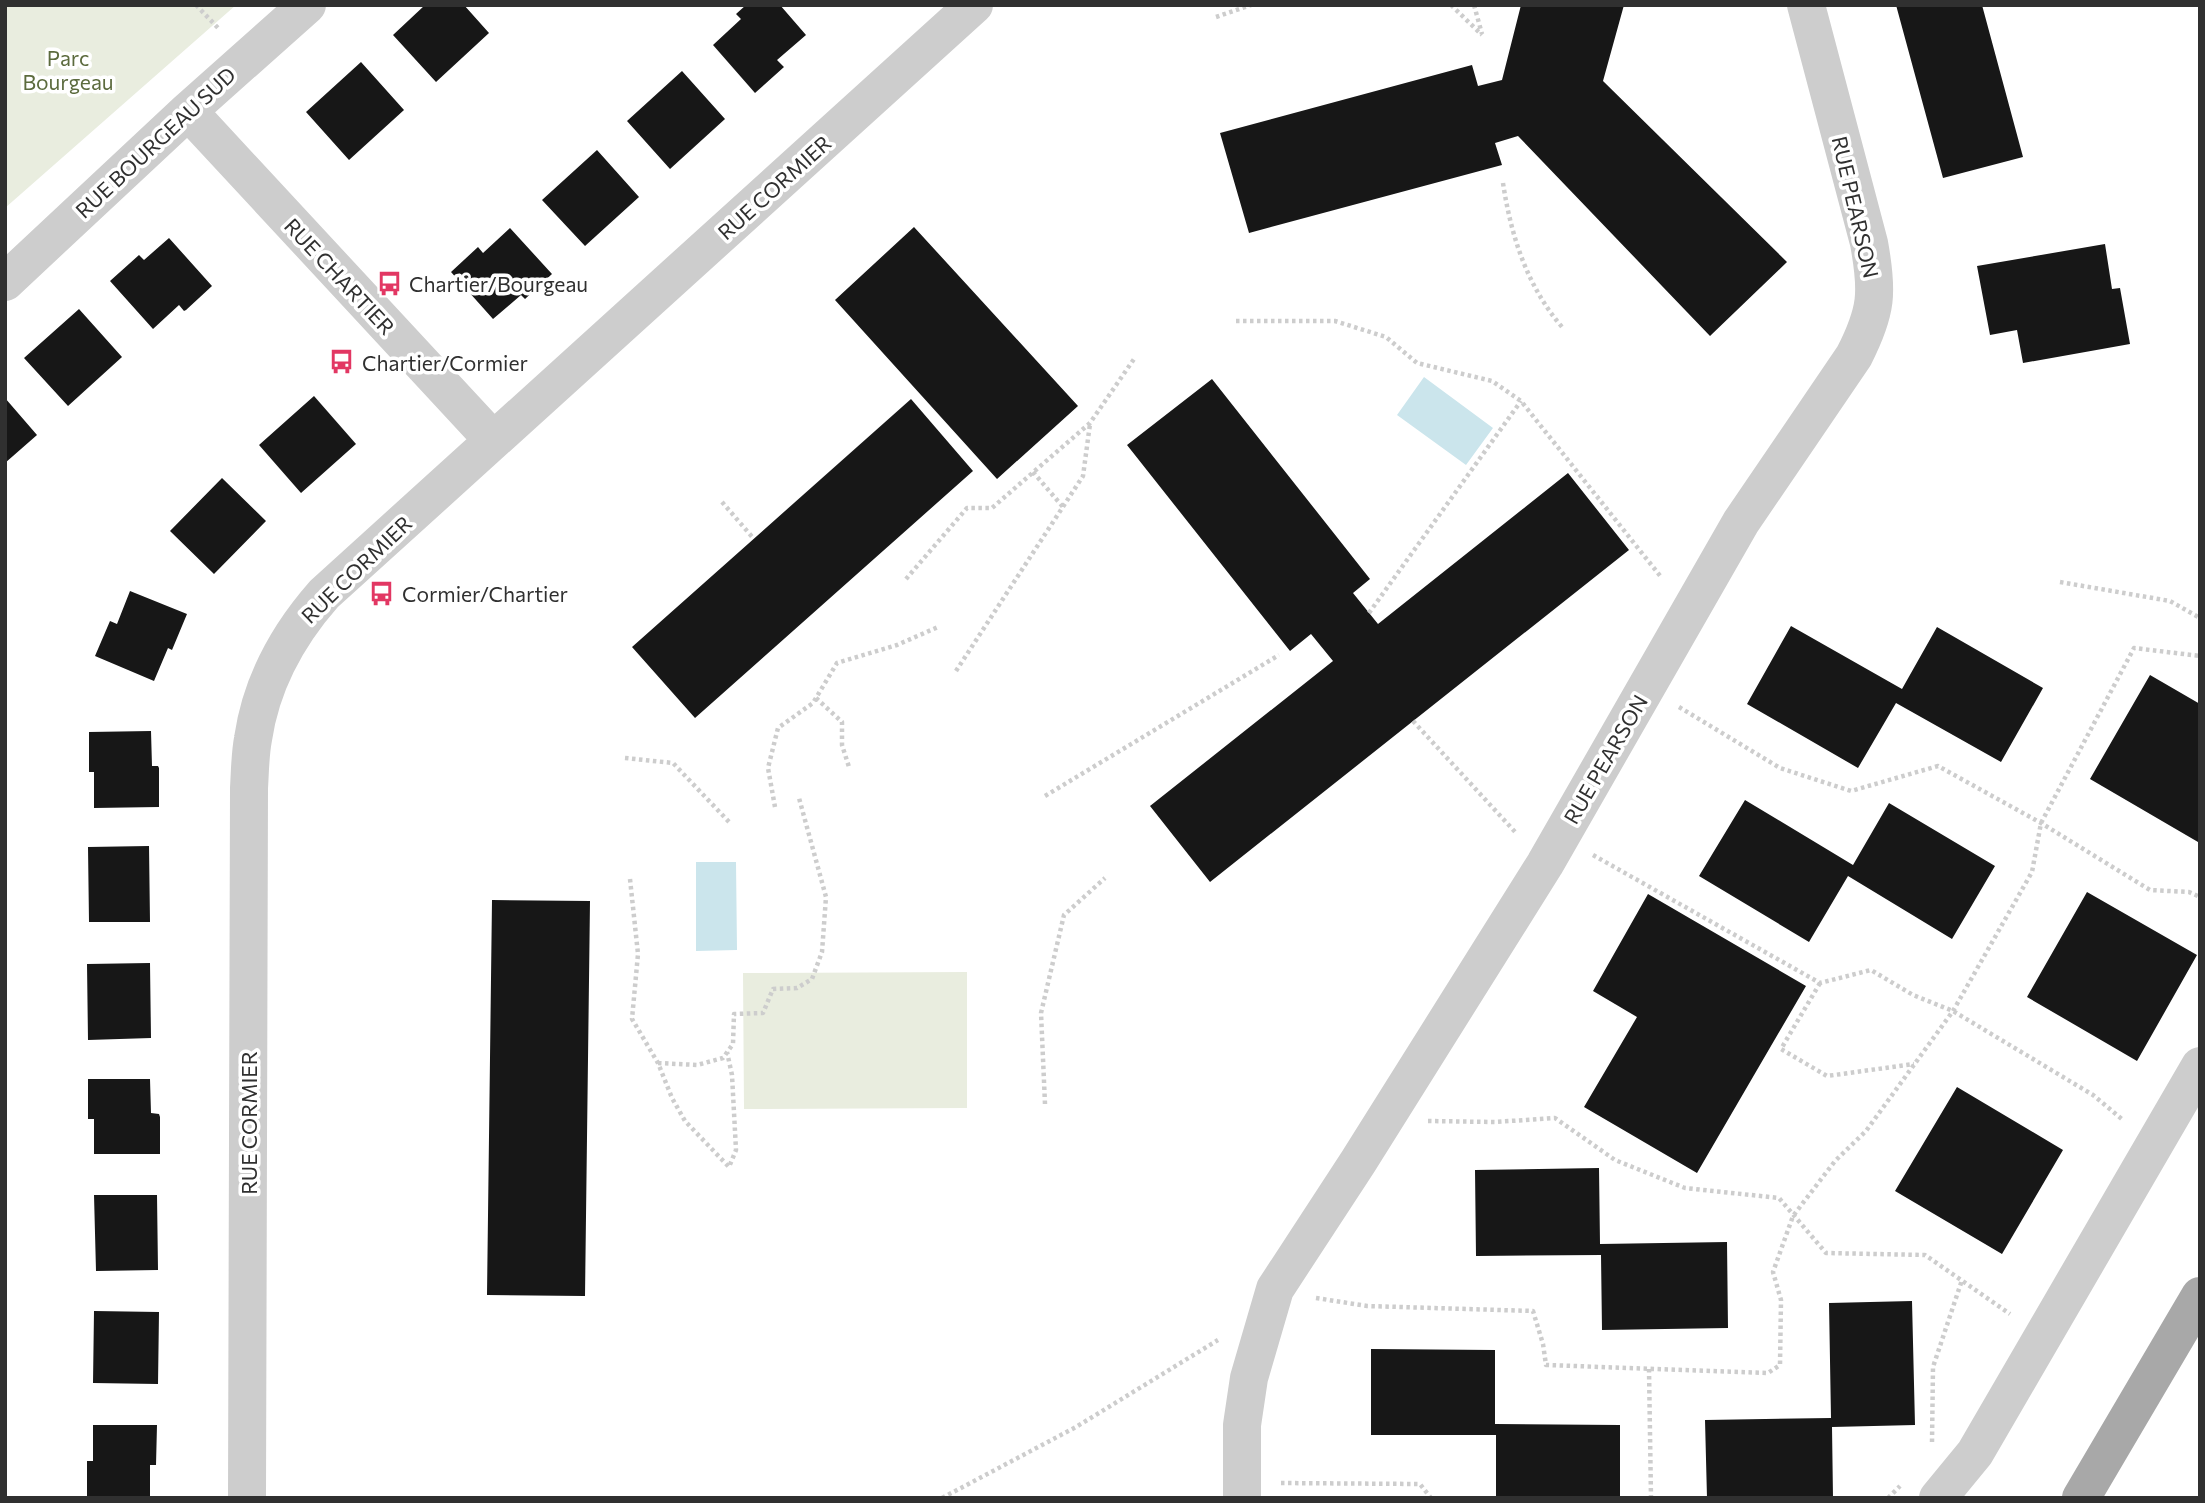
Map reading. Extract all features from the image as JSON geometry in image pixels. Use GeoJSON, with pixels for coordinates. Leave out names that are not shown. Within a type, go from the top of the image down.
{"type":"FeatureCollection","features":[{"type":"Feature","properties":{"kind":"main road"},"geometry":{"type":"LineString","coordinates":[[2081,1498],[2200,1296]]}},
{"type":"Feature","properties":{"kind":"street","name":"RUE BOURGEAU SUD"},"geometry":{"type":"LineString","coordinates":[[5,282],[188,111],[307,5]]}},
{"type":"Feature","properties":{"kind":"street","name":"RUE CORMIER"},"geometry":{"type":"LineString","coordinates":[[247,1498],[249,788],[253,739],[262,698],[277,661],[301,620],[324,594],[974,5]]}},
{"type":"Feature","properties":{"kind":"street","name":"RUE PEARSON"},"geometry":{"type":"LineString","coordinates":[[1242,1491],[1242,1425],[1249,1378],[1275,1289],[1553,850],[1741,522],[1854,356],[1869,327],[1875,302],[1875,274],[1869,243],[1805,5]]}},
{"type":"Feature","properties":{"kind":"street","name":"RUE CHARTIER"},"geometry":{"type":"LineString","coordinates":[[188,111],[492,440]]}},
{"type":"Feature","properties":{"kind":"street"},"geometry":{"type":"LineString","coordinates":[[1946,1488],[1975,1453],[2200,1066]]}},
{"type":"Feature","properties":{"kind":"path"},"geometry":{"type":"LineString","coordinates":[[1216,17],[1251,5]]}},
{"type":"Feature","properties":{"kind":"path"},"geometry":{"type":"LineString","coordinates":[[1451,5],[1482,35],[1474,5]]}},
{"type":"Feature","properties":{"kind":"path"},"geometry":{"type":"LineString","coordinates":[[1503,183],[1521,258],[1545,306],[1562,327]]}},
{"type":"Feature","properties":{"kind":"path"},"geometry":{"type":"LineString","coordinates":[[1236,321],[1335,321],[1385,337],[1417,363],[1492,382],[1521,401],[1661,577]]}},
{"type":"Feature","properties":{"kind":"path"},"geometry":{"type":"LineString","coordinates":[[906,579],[967,508],[992,508],[1090,423],[1133,359]]}},
{"type":"Feature","properties":{"kind":"path"},"geometry":{"type":"LineString","coordinates":[[1369,613],[1521,401]]}},
{"type":"Feature","properties":{"kind":"path"},"geometry":{"type":"LineString","coordinates":[[956,671],[1083,476],[1090,423]]}},
{"type":"Feature","properties":{"kind":"path"},"geometry":{"type":"LineString","coordinates":[[1033,472],[1063,507]]}},
{"type":"Feature","properties":{"kind":"path"},"geometry":{"type":"LineString","coordinates":[[722,502],[754,539]]}},
{"type":"Feature","properties":{"kind":"path"},"geometry":{"type":"LineString","coordinates":[[2060,582],[2170,601],[2200,618]]}},
{"type":"Feature","properties":{"kind":"path"},"geometry":{"type":"LineString","coordinates":[[775,807],[768,768],[778,728],[813,703],[837,663],[897,645],[938,627]]}},
{"type":"Feature","properties":{"kind":"path"},"geometry":{"type":"LineString","coordinates":[[1275,1289],[1367,1306],[1533,1311],[1546,1365],[1768,1373],[1780,1365],[1781,1300],[1773,1272],[1793,1216],[1835,1161],[1866,1131],[1953,1011],[2032,872],[2041,823],[2134,648],[2200,656]]}},
{"type":"Feature","properties":{"kind":"path"},"geometry":{"type":"LineString","coordinates":[[1045,796],[1279,655]]}},
{"type":"Feature","properties":{"kind":"path"},"geometry":{"type":"LineString","coordinates":[[1646,687],[1780,768],[1851,791],[1938,766],[2041,823],[2150,890],[2189,892],[2200,897]]}},
{"type":"Feature","properties":{"kind":"path"},"geometry":{"type":"LineString","coordinates":[[816,698],[842,722],[842,745],[849,767]]}},
{"type":"Feature","properties":{"kind":"path"},"geometry":{"type":"LineString","coordinates":[[1413,721],[1553,850],[1821,983],[1871,970],[1913,995],[1953,1011],[2093,1095],[2153,1146]]}},
{"type":"Feature","properties":{"kind":"path"},"geometry":{"type":"LineString","coordinates":[[625,758],[673,764],[731,824]]}},
{"type":"Feature","properties":{"kind":"path"},"geometry":{"type":"LineString","coordinates":[[658,1063],[697,1065],[723,1058],[733,1044],[734,1014],[763,1013],[773,989],[797,988],[812,979],[822,952],[826,897],[799,798]]}},
{"type":"Feature","properties":{"kind":"path"},"geometry":{"type":"LineString","coordinates":[[1045,1104],[1041,1013],[1063,915],[1105,878]]}},
{"type":"Feature","properties":{"kind":"path"},"geometry":{"type":"LineString","coordinates":[[631,879],[638,954],[632,1019],[658,1063],[685,1121],[729,1167],[736,1150],[732,1075],[727,1052]]}},
{"type":"Feature","properties":{"kind":"path"},"geometry":{"type":"LineString","coordinates":[[1821,983],[1781,1049],[1827,1076],[1915,1064]]}},
{"type":"Feature","properties":{"kind":"path"},"geometry":{"type":"LineString","coordinates":[[1384,1120],[1495,1122],[1555,1118],[1615,1160],[1685,1188],[1779,1198],[1826,1253],[1925,1255],[2042,1337]]}},
{"type":"Feature","properties":{"kind":"path"},"geometry":{"type":"LineString","coordinates":[[1946,1488],[1932,1456],[1933,1367],[1962,1280]]}},
{"type":"Feature","properties":{"kind":"path"},"geometry":{"type":"LineString","coordinates":[[942,1498],[1076,1427],[1222,1338]]}},
{"type":"Feature","properties":{"kind":"path"},"geometry":{"type":"LineString","coordinates":[[1649,1369],[1651,1498]]}},
{"type":"Feature","properties":{"kind":"path"},"geometry":{"type":"LineString","coordinates":[[1242,1491],[1420,1484],[1431,1498]]}},
{"type":"Feature","properties":{"kind":"green space","name":"Parc Bourgeau"},"geometry":{"type":"Polygon","coordinates":[[[5,5],[236,5],[5,208],[5,5]]]}},
{"type":"Feature","properties":{"kind":"green space"},"geometry":{"type":"Polygon","coordinates":[[[967,972],[967,1108],[744,1109],[743,973],[967,972]]]}},
{"type":"Feature","properties":{"kind":"water"},"geometry":{"type":"Polygon","coordinates":[[[1424,377],[1493,428],[1466,465],[1397,415],[1424,377]]]}},
{"type":"Feature","properties":{"kind":"water"},"geometry":{"type":"Polygon","coordinates":[[[696,862],[736,862],[737,950],[696,951],[696,862]]]}},
{"type":"Feature","properties":{"kind":"building"},"geometry":{"type":"Polygon","coordinates":[[[425,5],[464,5],[489,33],[436,82],[393,35],[425,5]]]}},
{"type":"Feature","properties":{"kind":"building"},"geometry":{"type":"Polygon","coordinates":[[[746,5],[780,5],[806,35],[777,60],[784,67],[755,93],[713,45],[741,19],[736,14],[746,5]]]}},
{"type":"Feature","properties":{"kind":"building"},"geometry":{"type":"Polygon","coordinates":[[[1521,5],[1624,5],[1603,81],[1787,262],[1710,336],[1518,136],[1495,143],[1502,165],[1249,233],[1220,133],[1472,65],[1478,86],[1502,80],[1521,5]]]}},
{"type":"Feature","properties":{"kind":"building"},"geometry":{"type":"Polygon","coordinates":[[[1896,5],[1982,5],[2023,157],[1943,178],[1896,5]]]}},
{"type":"Feature","properties":{"kind":"building"},"geometry":{"type":"Polygon","coordinates":[[[361,62],[404,110],[349,160],[306,112],[361,62]]]}},
{"type":"Feature","properties":{"kind":"building"},"geometry":{"type":"Polygon","coordinates":[[[682,71],[725,119],[670,169],[627,121],[682,71]]]}},
{"type":"Feature","properties":{"kind":"building"},"geometry":{"type":"Polygon","coordinates":[[[597,150],[639,197],[585,246],[542,200],[597,150]]]}},
{"type":"Feature","properties":{"kind":"building"},"geometry":{"type":"Polygon","coordinates":[[[914,227],[1078,406],[997,479],[835,300],[914,227]]]}},
{"type":"Feature","properties":{"kind":"building"},"geometry":{"type":"Polygon","coordinates":[[[510,228],[552,274],[525,299],[521,295],[493,319],[451,272],[478,247],[483,253],[510,228]]]}},
{"type":"Feature","properties":{"kind":"building"},"geometry":{"type":"Polygon","coordinates":[[[169,238],[212,286],[186,310],[179,305],[153,329],[110,281],[139,255],[144,260],[169,238]]]}},
{"type":"Feature","properties":{"kind":"building"},"geometry":{"type":"Polygon","coordinates":[[[2105,244],[2112,289],[2120,288],[2130,344],[2023,363],[2017,330],[1990,335],[1977,266],[2105,244]]]}},
{"type":"Feature","properties":{"kind":"building"},"geometry":{"type":"Polygon","coordinates":[[[79,309],[122,357],[68,406],[24,358],[79,309]]]}},
{"type":"Feature","properties":{"kind":"building"},"geometry":{"type":"Polygon","coordinates":[[[1212,379],[1370,579],[1353,593],[1378,624],[1568,473],[1629,550],[1210,882],[1150,806],[1333,661],[1311,634],[1290,651],[1127,445],[1212,379]]]}},
{"type":"Feature","properties":{"kind":"building"},"geometry":{"type":"Polygon","coordinates":[[[314,396],[356,444],[301,493],[259,445],[314,396]]]}},
{"type":"Feature","properties":{"kind":"building"},"geometry":{"type":"Polygon","coordinates":[[[5,398],[37,435],[5,463],[5,398]]]}},
{"type":"Feature","properties":{"kind":"building"},"geometry":{"type":"Polygon","coordinates":[[[911,399],[973,471],[695,718],[632,647],[911,399]]]}},
{"type":"Feature","properties":{"kind":"building"},"geometry":{"type":"Polygon","coordinates":[[[222,478],[266,521],[214,574],[170,531],[222,478]]]}},
{"type":"Feature","properties":{"kind":"building"},"geometry":{"type":"Polygon","coordinates":[[[130,591],[187,614],[172,650],[168,648],[154,681],[95,656],[110,621],[117,624],[130,591]]]}},
{"type":"Feature","properties":{"kind":"building"},"geometry":{"type":"Polygon","coordinates":[[[1791,626],[1902,689],[1937,627],[2043,688],[2001,762],[1896,703],[1858,768],[1747,704],[1791,626]]]}},
{"type":"Feature","properties":{"kind":"building"},"geometry":{"type":"Polygon","coordinates":[[[2150,675],[2200,704],[2198,842],[2090,779],[2150,675]]]}},
{"type":"Feature","properties":{"kind":"building"},"geometry":{"type":"Polygon","coordinates":[[[151,731],[152,766],[159,768],[159,807],[94,808],[94,772],[89,772],[89,732],[151,731]]]}},
{"type":"Feature","properties":{"kind":"building"},"geometry":{"type":"Polygon","coordinates":[[[1745,800],[1853,865],[1889,803],[1995,866],[1952,939],[1848,876],[1809,942],[1699,876],[1745,800]]]}},
{"type":"Feature","properties":{"kind":"building"},"geometry":{"type":"Polygon","coordinates":[[[149,846],[150,922],[89,922],[88,847],[149,846]]]}},
{"type":"Feature","properties":{"kind":"building"},"geometry":{"type":"Polygon","coordinates":[[[2087,892],[2197,955],[2137,1061],[2027,997],[2087,892]]]}},
{"type":"Feature","properties":{"kind":"building"},"geometry":{"type":"Polygon","coordinates":[[[1648,894],[1806,986],[1697,1173],[1584,1107],[1637,1017],[1593,991],[1648,894]]]}},
{"type":"Feature","properties":{"kind":"building"},"geometry":{"type":"Polygon","coordinates":[[[492,900],[590,901],[585,1296],[487,1295],[492,900]]]}},
{"type":"Feature","properties":{"kind":"building"},"geometry":{"type":"Polygon","coordinates":[[[150,963],[151,1038],[88,1040],[87,964],[150,963]]]}},
{"type":"Feature","properties":{"kind":"building"},"geometry":{"type":"Polygon","coordinates":[[[88,1079],[150,1079],[151,1113],[159,1114],[160,1117],[160,1154],[94,1154],[94,1119],[88,1119],[88,1079]]]}},
{"type":"Feature","properties":{"kind":"building"},"geometry":{"type":"Polygon","coordinates":[[[1957,1087],[2063,1150],[2002,1254],[1895,1191],[1957,1087]]]}},
{"type":"Feature","properties":{"kind":"building"},"geometry":{"type":"Polygon","coordinates":[[[1599,1168],[1600,1244],[1727,1242],[1728,1328],[1602,1330],[1601,1255],[1476,1256],[1475,1170],[1599,1168]]]}},
{"type":"Feature","properties":{"kind":"building"},"geometry":{"type":"Polygon","coordinates":[[[94,1195],[157,1195],[158,1270],[96,1271],[94,1195]]]}},
{"type":"Feature","properties":{"kind":"building"},"geometry":{"type":"Polygon","coordinates":[[[1912,1301],[1915,1425],[1832,1427],[1833,1498],[1707,1498],[1705,1420],[1831,1418],[1829,1303],[1912,1301]]]}},
{"type":"Feature","properties":{"kind":"building"},"geometry":{"type":"Polygon","coordinates":[[[94,1311],[159,1312],[158,1384],[93,1383],[94,1311]]]}},
{"type":"Feature","properties":{"kind":"building"},"geometry":{"type":"Polygon","coordinates":[[[1371,1349],[1495,1350],[1495,1424],[1620,1425],[1620,1498],[1496,1498],[1496,1435],[1371,1435],[1371,1349]]]}},
{"type":"Feature","properties":{"kind":"building"},"geometry":{"type":"Polygon","coordinates":[[[93,1425],[157,1425],[156,1465],[150,1465],[150,1498],[87,1498],[87,1461],[93,1461],[93,1425]]]}},
{"type":"Feature","properties":{"kind":"place","name":"Chartier/Bourgeau"},"geometry":{"type":"Point","coordinates":[389,283]}},
{"type":"Feature","properties":{"kind":"place","name":"Chartier/Cormier"},"geometry":{"type":"Point","coordinates":[342,362]}},
{"type":"Feature","properties":{"kind":"place","name":"Cormier/Chartier"},"geometry":{"type":"Point","coordinates":[382,593]}}]}
